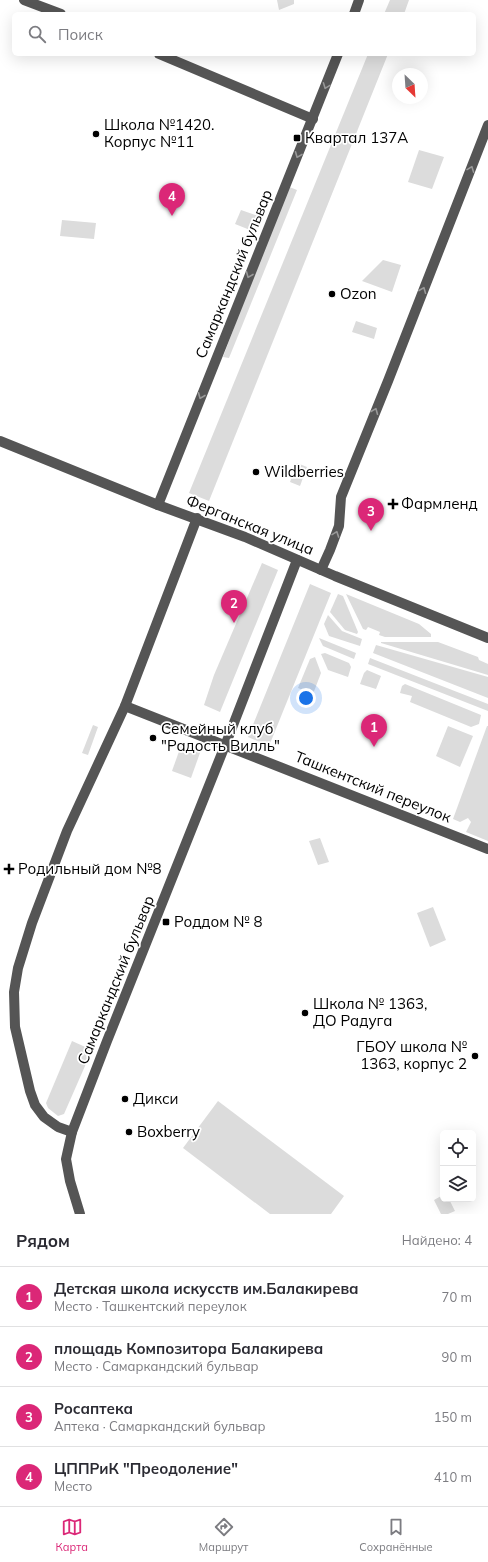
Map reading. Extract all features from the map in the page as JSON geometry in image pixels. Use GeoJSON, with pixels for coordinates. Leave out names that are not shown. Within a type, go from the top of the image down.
{"type":"FeatureCollection","features":[{"type":"Feature","properties":{"kind":"street"},"geometry":{"type":"LineString","coordinates":[[24,0],[56,12]]}},
{"type":"Feature","properties":{"kind":"street"},"geometry":{"type":"LineString","coordinates":[[355,12],[359,0]]}},
{"type":"Feature","properties":{"kind":"street"},"geometry":{"type":"LineString","coordinates":[[164,56],[313,119]]}},
{"type":"Feature","properties":{"kind":"street","name":"Самаркандский бульвар"},"geometry":{"type":"LineString","coordinates":[[158,504],[337,56]]}},
{"type":"Feature","properties":{"kind":"street"},"geometry":{"type":"LineString","coordinates":[[321,570],[339,526],[341,497],[488,125]]}},
{"type":"Feature","properties":{"kind":"street","name":"Ферганская улица"},"geometry":{"type":"LineString","coordinates":[[0,441],[197,518],[488,638]]}},
{"type":"Feature","properties":{"kind":"street"},"geometry":{"type":"LineString","coordinates":[[72,1132],[58,1127],[44,1117],[32,1098],[16,1027],[14,992],[18,968],[24,947],[67,831],[125,706],[197,518]]}},
{"type":"Feature","properties":{"kind":"street","name":"Самаркандский бульвар"},"geometry":{"type":"LineString","coordinates":[[80,1214],[70,1181],[66,1159],[72,1132],[297,560]]}},
{"type":"Feature","properties":{"kind":"street","name":"Ташкентский переулок"},"geometry":{"type":"LineString","coordinates":[[125,706],[488,848]]}},
{"type":"Feature","properties":{"kind":"shaded area"},"geometry":{"type":"Polygon","coordinates":[[[277,0],[294,0],[294,4],[279,10],[277,0]]]}},
{"type":"Feature","properties":{"kind":"shaded area"},"geometry":{"type":"Polygon","coordinates":[[[390,0],[409,0],[405,12],[385,12],[390,0]]]}},
{"type":"Feature","properties":{"kind":"shaded area"},"geometry":{"type":"Polygon","coordinates":[[[367,56],[387,56],[209,501],[189,493],[367,56]]]}},
{"type":"Feature","properties":{"kind":"shaded area"},"geometry":{"type":"Polygon","coordinates":[[[419,150],[444,157],[432,189],[408,182],[419,150]]]}},
{"type":"Feature","properties":{"kind":"shaded area"},"geometry":{"type":"Polygon","coordinates":[[[287,186],[297,190],[229,358],[223,357],[287,186]]]}},
{"type":"Feature","properties":{"kind":"shaded area"},"geometry":{"type":"Polygon","coordinates":[[[241,210],[261,217],[255,232],[235,224],[241,210]]]}},
{"type":"Feature","properties":{"kind":"shaded area"},"geometry":{"type":"Polygon","coordinates":[[[62,220],[96,223],[94,239],[60,236],[62,220]]]}},
{"type":"Feature","properties":{"kind":"shaded area"},"geometry":{"type":"Polygon","coordinates":[[[383,260],[401,265],[392,292],[362,281],[383,260]]]}},
{"type":"Feature","properties":{"kind":"shaded area"},"geometry":{"type":"Polygon","coordinates":[[[356,321],[377,328],[374,339],[352,332],[356,321]]]}},
{"type":"Feature","properties":{"kind":"shaded area"},"geometry":{"type":"Polygon","coordinates":[[[297,463],[307,467],[300,486],[290,482],[297,463]]]}},
{"type":"Feature","properties":{"kind":"shaded area"},"geometry":{"type":"Polygon","coordinates":[[[262,563],[278,570],[220,712],[204,705],[214,675],[262,563]]]}},
{"type":"Feature","properties":{"kind":"shaded area"},"geometry":{"type":"Polygon","coordinates":[[[310,584],[331,593],[269,746],[248,737],[310,584]]]}},
{"type":"Feature","properties":{"kind":"shaded area"},"geometry":{"type":"Polygon","coordinates":[[[338,594],[343,596],[358,632],[357,634],[345,630],[330,612],[338,594]]]}},
{"type":"Feature","properties":{"kind":"shaded area"},"geometry":{"type":"Polygon","coordinates":[[[346,594],[419,624],[431,634],[431,637],[385,637],[379,635],[380,632],[368,627],[366,630],[363,629],[346,594]]]}},
{"type":"Feature","properties":{"kind":"shaded area"},"geometry":{"type":"Polygon","coordinates":[[[328,615],[342,631],[362,639],[360,646],[329,636],[324,624],[328,615]]]}},
{"type":"Feature","properties":{"kind":"shaded area"},"geometry":{"type":"Polygon","coordinates":[[[319,638],[356,653],[354,659],[323,646],[319,638]]]}},
{"type":"Feature","properties":{"kind":"shaded area"},"geometry":{"type":"Polygon","coordinates":[[[438,642],[478,657],[479,660],[488,664],[488,675],[381,643],[438,642]]]}},
{"type":"Feature","properties":{"kind":"shaded area"},"geometry":{"type":"Polygon","coordinates":[[[376,645],[488,677],[488,698],[373,653],[376,645]]]}},
{"type":"Feature","properties":{"kind":"shaded area"},"geometry":{"type":"Polygon","coordinates":[[[325,653],[349,663],[351,667],[348,677],[328,670],[321,654],[325,653]]]}},
{"type":"Feature","properties":{"kind":"shaded area"},"geometry":{"type":"Polygon","coordinates":[[[315,657],[321,673],[313,694],[298,688],[310,659],[315,657]]]}},
{"type":"Feature","properties":{"kind":"shaded area"},"geometry":{"type":"Polygon","coordinates":[[[370,658],[488,704],[488,711],[368,664],[370,658]]]}},
{"type":"Feature","properties":{"kind":"shaded area"},"geometry":{"type":"Polygon","coordinates":[[[367,670],[381,676],[376,689],[360,684],[364,673],[367,670]]]}},
{"type":"Feature","properties":{"kind":"shaded area"},"geometry":{"type":"Polygon","coordinates":[[[405,684],[481,715],[479,724],[471,727],[410,702],[412,696],[400,693],[402,686],[405,684]]]}},
{"type":"Feature","properties":{"kind":"shaded area"},"geometry":{"type":"Polygon","coordinates":[[[93,725],[98,727],[88,755],[82,753],[93,725]]]}},
{"type":"Feature","properties":{"kind":"shaded area"},"geometry":{"type":"Polygon","coordinates":[[[448,726],[473,736],[460,767],[436,756],[448,726]]]}},
{"type":"Feature","properties":{"kind":"shaded area"},"geometry":{"type":"Polygon","coordinates":[[[487,726],[488,841],[466,832],[471,822],[468,818],[460,822],[453,819],[487,726]]]}},
{"type":"Feature","properties":{"kind":"shaded area"},"geometry":{"type":"Polygon","coordinates":[[[182,743],[201,750],[191,778],[172,771],[182,743]]]}},
{"type":"Feature","properties":{"kind":"shaded area"},"geometry":{"type":"Polygon","coordinates":[[[320,838],[329,862],[318,865],[309,841],[320,838]]]}},
{"type":"Feature","properties":{"kind":"shaded area"},"geometry":{"type":"Polygon","coordinates":[[[433,907],[446,940],[430,947],[417,913],[433,907]]]}},
{"type":"Feature","properties":{"kind":"shaded area"},"geometry":{"type":"Polygon","coordinates":[[[72,1041],[92,1050],[64,1114],[58,1116],[48,1108],[46,1103],[72,1041]]]}},
{"type":"Feature","properties":{"kind":"shaded area"},"geometry":{"type":"Polygon","coordinates":[[[218,1101],[344,1196],[331,1214],[270,1214],[183,1148],[218,1101]]]}},
{"type":"Feature","properties":{"kind":"shaded area"},"geometry":{"type":"Polygon","coordinates":[[[440,1197],[440,1202],[450,1202],[455,1211],[448,1214],[441,1214],[434,1200],[440,1197]]]}},
{"type":"Feature","properties":{"kind":"place","name":"Школа №1420. Корпус №11"},"geometry":{"type":"Point","coordinates":[96,134]}},
{"type":"Feature","properties":{"kind":"place","name":"Квартал 137А"},"geometry":{"type":"Point","coordinates":[297,138]}},
{"type":"Feature","properties":{"kind":"place","name":"ЦППРиК \"Преодоление\""},"geometry":{"type":"Point","coordinates":[172,216]}},
{"type":"Feature","properties":{"kind":"place","name":"Ozon"},"geometry":{"type":"Point","coordinates":[332,294]}},
{"type":"Feature","properties":{"kind":"place","name":"Wildberries"},"geometry":{"type":"Point","coordinates":[256,472]}},
{"type":"Feature","properties":{"kind":"place","name":"Фармленд"},"geometry":{"type":"Point","coordinates":[393,504]}},
{"type":"Feature","properties":{"kind":"place","name":"Росаптека"},"geometry":{"type":"Point","coordinates":[371,531]}},
{"type":"Feature","properties":{"kind":"place","name":"площадь Композитора Балакирева"},"geometry":{"type":"Point","coordinates":[234,623]}},
{"type":"Feature","properties":{"kind":"place","name":"Семейный клуб \"Радость Вилль\""},"geometry":{"type":"Point","coordinates":[153,738]}},
{"type":"Feature","properties":{"kind":"place","name":"Детская школа искусств им.Балакирева"},"geometry":{"type":"Point","coordinates":[374,747]}},
{"type":"Feature","properties":{"kind":"place","name":"Родильный дом №8"},"geometry":{"type":"Point","coordinates":[9,869]}},
{"type":"Feature","properties":{"kind":"place","name":"Роддом № 8"},"geometry":{"type":"Point","coordinates":[166,922]}},
{"type":"Feature","properties":{"kind":"place","name":"Школа № 1363, ДО Радуга"},"geometry":{"type":"Point","coordinates":[305,1013]}},
{"type":"Feature","properties":{"kind":"place","name":"ГБОУ школа № 1363, корпус 2"},"geometry":{"type":"Point","coordinates":[475,1056]}},
{"type":"Feature","properties":{"kind":"place","name":"Дикси"},"geometry":{"type":"Point","coordinates":[125,1099]}},
{"type":"Feature","properties":{"kind":"place","name":"Boxberry"},"geometry":{"type":"Point","coordinates":[129,1132]}}]}
